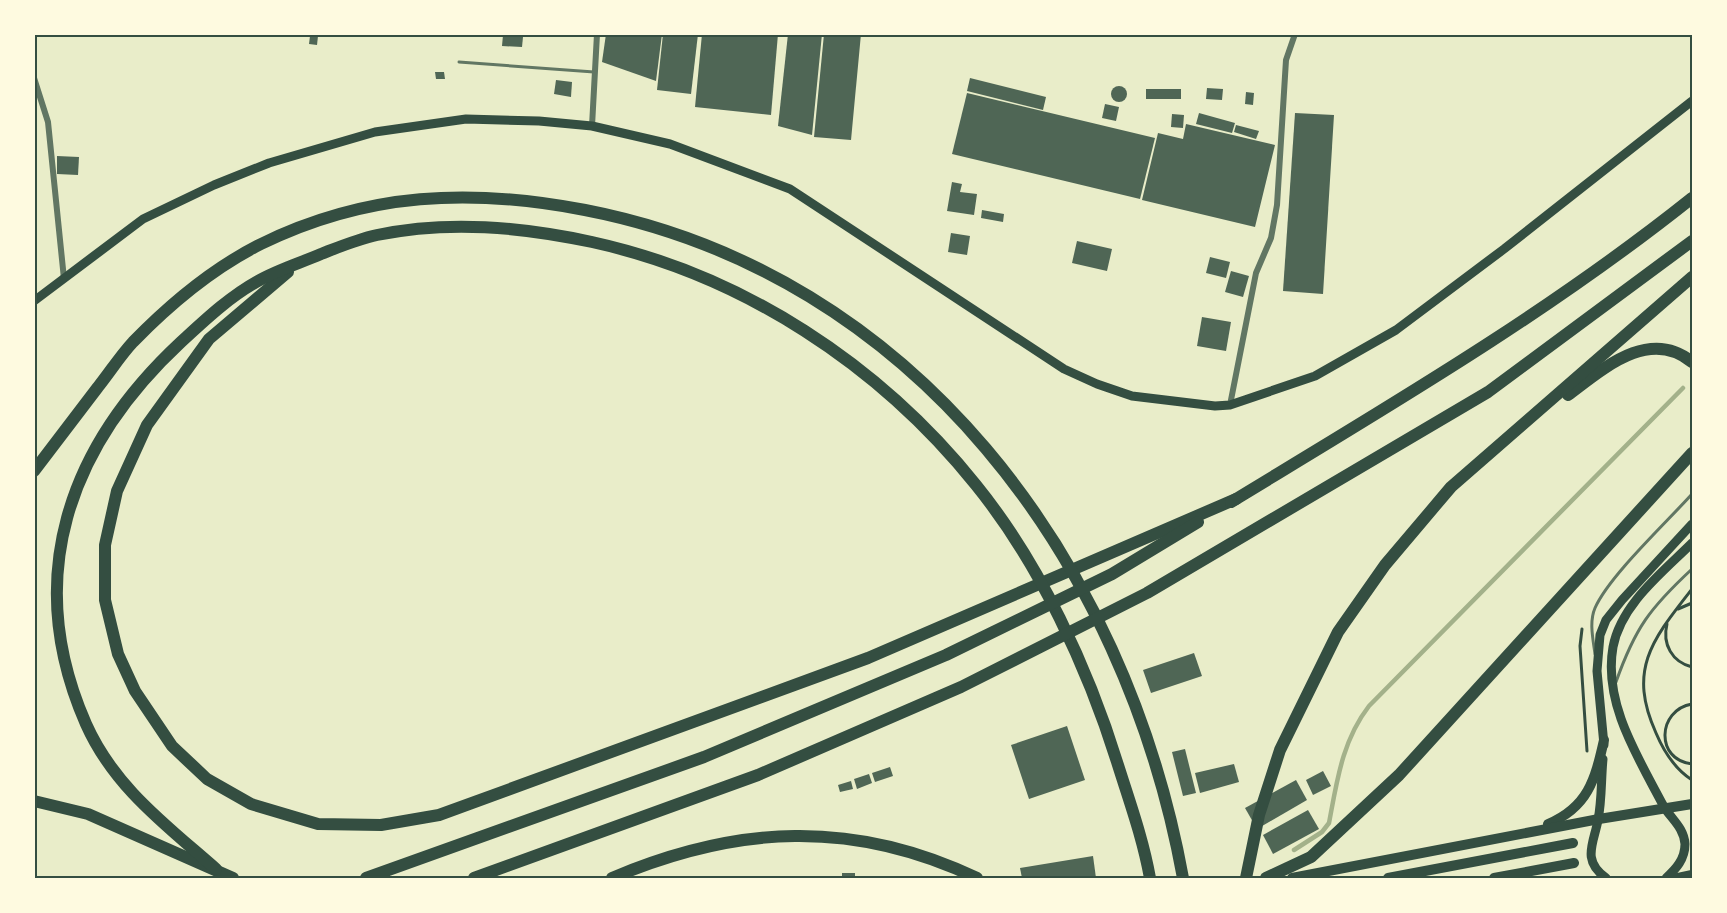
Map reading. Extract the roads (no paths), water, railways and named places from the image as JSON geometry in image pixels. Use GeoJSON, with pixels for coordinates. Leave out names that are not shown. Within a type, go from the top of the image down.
{"type":"FeatureCollection","features":[{"type":"Feature","properties":{"kind":"highway"},"geometry":{"type":"LineString","coordinates":[[34,471],[132,343],[189,293],[259,246],[310,224],[369,206],[412,198],[504,198],[550,203],[616,216],[686,236],[753,264],[829,310],[895,356],[947,404],[982,441],[1044,526],[1087,602],[1143,721],[1175,834],[1183,879]]}},
{"type":"Feature","properties":{"kind":"highway"},"geometry":{"type":"LineString","coordinates":[[366,879],[704,757],[946,655],[1112,574],[1481,350],[1641,239],[1692,198]]}},
{"type":"Feature","properties":{"kind":"highway"},"geometry":{"type":"LineString","coordinates":[[216,870],[129,793],[87,726],[69,679],[60,643],[56,592],[59,557],[71,503],[93,450],[114,416],[147,374],[214,312],[258,281],[299,263],[378,235],[452,226],[498,226],[545,232],[622,249],[679,268],[744,296],[800,328],[875,381],[935,437],[979,488],[1014,540],[1072,640],[1089,681],[1143,842],[1150,879]]}},
{"type":"Feature","properties":{"kind":"highway"},"geometry":{"type":"LineString","coordinates":[[474,879],[758,775],[961,687],[1147,593],[1488,392],[1692,241]]}},
{"type":"Feature","properties":{"kind":"highway"},"geometry":{"type":"LineString","coordinates":[[299,263],[209,339],[147,425],[117,491],[105,545],[105,600],[118,654],[135,692],[172,746],[207,779],[251,804],[318,824],[381,825],[439,815],[868,658],[1236,499]]}},
{"type":"Feature","properties":{"kind":"highway"},"geometry":{"type":"LineString","coordinates":[[1246,879],[1259,815],[1280,750],[1338,633],[1384,565],[1451,487],[1692,277]]}},
{"type":"Feature","properties":{"kind":"highway"},"geometry":{"type":"LineString","coordinates":[[1451,487],[1615,360],[1637,351],[1663,349],[1684,356],[1692,362]]}},
{"type":"Feature","properties":{"kind":"highway"},"geometry":{"type":"LineString","coordinates":[[1266,879],[1311,857],[1399,775],[1692,453]]}},
{"type":"Feature","properties":{"kind":"highway"},"geometry":{"type":"LineString","coordinates":[[34,801],[88,814],[233,879]]}},
{"type":"Feature","properties":{"kind":"highway"},"geometry":{"type":"LineString","coordinates":[[612,879],[711,845],[773,837],[849,838],[885,844],[920,854],[977,879]]}},
{"type":"Feature","properties":{"kind":"main road"},"geometry":{"type":"LineString","coordinates":[[34,302],[143,219],[214,185],[269,163],[375,132],[466,119],[539,121],[591,126],[670,144],[790,189],[1064,369],[1132,396],[1200,405],[1230,405],[1316,375],[1396,330],[1504,249],[1692,101]]}},
{"type":"Feature","properties":{"kind":"main road"},"geometry":{"type":"LineString","coordinates":[[1606,879],[1594,865],[1591,854],[1591,842],[1599,819],[1604,740],[1597,671],[1600,635],[1606,620],[1692,524]]}},
{"type":"Feature","properties":{"kind":"main road"},"geometry":{"type":"LineString","coordinates":[[1665,879],[1679,865],[1685,842],[1682,831],[1665,808],[1620,717],[1614,690],[1613,645],[1627,613],[1643,592],[1692,543]]}},
{"type":"Feature","properties":{"kind":"main road"},"geometry":{"type":"LineString","coordinates":[[1526,834],[1565,817],[1586,797],[1596,775],[1604,740]]}},
{"type":"Feature","properties":{"kind":"main road"},"geometry":{"type":"LineString","coordinates":[[1292,879],[1599,819],[1692,804]]}},
{"type":"Feature","properties":{"kind":"main road"},"geometry":{"type":"LineString","coordinates":[[1388,879],[1573,843]]}},
{"type":"Feature","properties":{"kind":"main road"},"geometry":{"type":"LineString","coordinates":[[1494,879],[1574,863]]}},
{"type":"Feature","properties":{"kind":"main road"},"geometry":{"type":"LineString","coordinates":[[1678,879],[1692,875]]}},
{"type":"Feature","properties":{"kind":"street"},"geometry":{"type":"LineString","coordinates":[[591,126],[597,34]]}},
{"type":"Feature","properties":{"kind":"street"},"geometry":{"type":"LineString","coordinates":[[1230,405],[1256,273],[1271,238],[1277,205],[1286,60],[1295,34]]}},
{"type":"Feature","properties":{"kind":"street"},"geometry":{"type":"LineString","coordinates":[[34,78],[48,122],[64,279]]}},
{"type":"Feature","properties":{"kind":"lane"},"geometry":{"type":"LineString","coordinates":[[459,62],[595,72]]}},
{"type":"Feature","properties":{"kind":"lane"},"geometry":{"type":"LineString","coordinates":[[1597,671],[1592,630],[1595,608],[1624,569],[1692,494]]}},
{"type":"Feature","properties":{"kind":"lane"},"geometry":{"type":"LineString","coordinates":[[1614,690],[1629,644],[1658,601],[1692,570]]}},
{"type":"Feature","properties":{"kind":"waterway"},"geometry":{"type":"LineString","coordinates":[[1294,850],[1322,832],[1329,823],[1338,777],[1347,747],[1352,733],[1369,706],[1683,388]]}}]}
